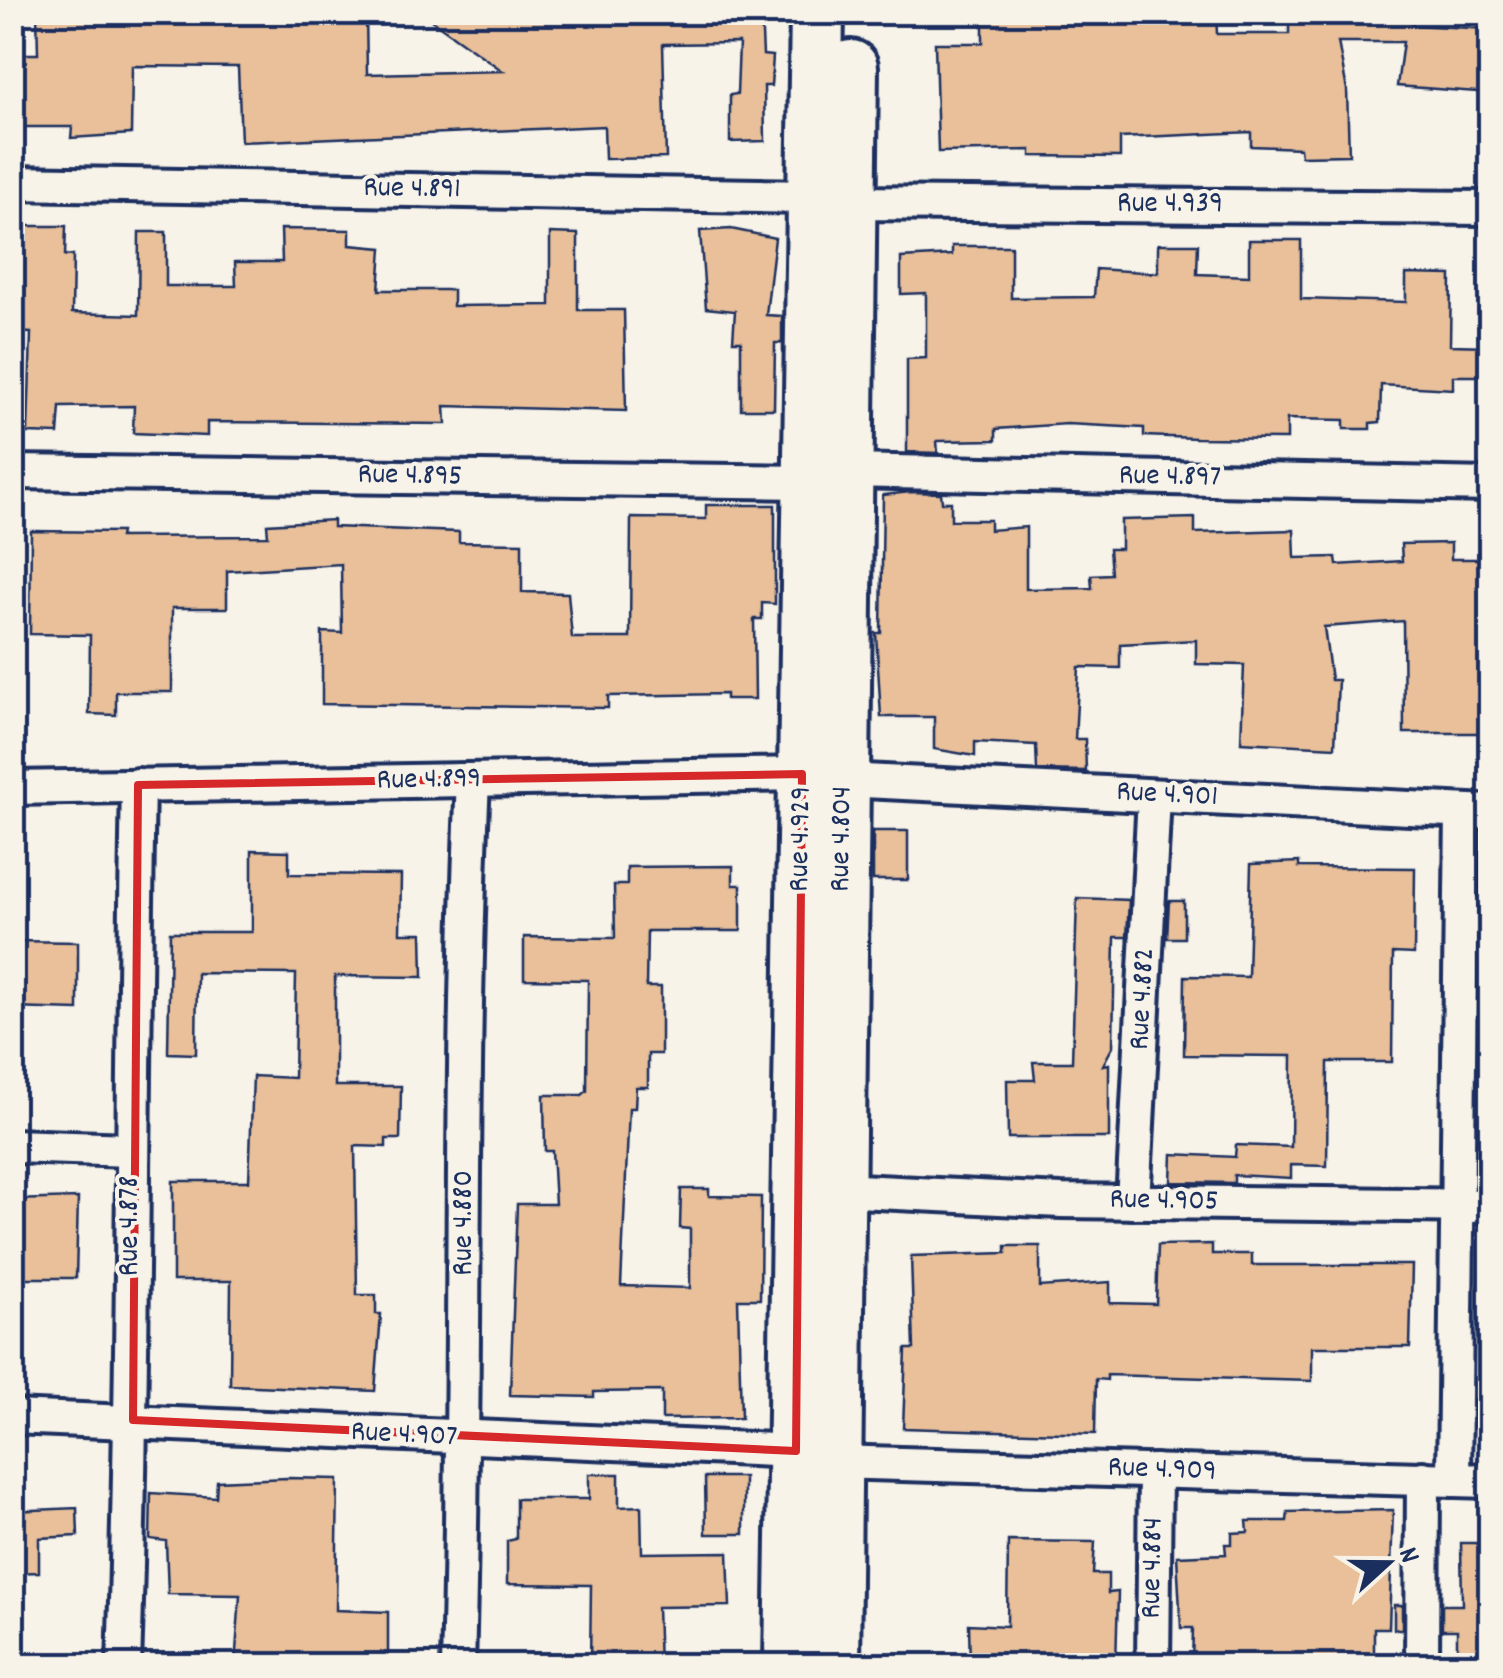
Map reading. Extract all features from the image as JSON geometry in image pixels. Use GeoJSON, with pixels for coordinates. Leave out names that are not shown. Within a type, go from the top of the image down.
{"type":"FeatureCollection","features":[{"type":"Feature","properties":{"kind":"main road"},"geometry":{"type":"LineString","coordinates":[[817,12],[830,200]]}},
{"type":"Feature","properties":{"kind":"main road","name":"Rue 4.804"},"geometry":{"type":"LineString","coordinates":[[833,1666],[815,1457],[837,1190],[823,777],[830,200],[852,12]]}},
{"type":"Feature","properties":{"kind":"main road","name":"Rue 4.929"},"geometry":{"type":"LineString","coordinates":[[791,1666],[815,1457],[823,777]]}},
{"type":"Feature","properties":{"kind":"street","name":"Rue 4.891"},"geometry":{"type":"LineString","coordinates":[[12,183],[830,200]]}},
{"type":"Feature","properties":{"kind":"street","name":"Rue 4.939"},"geometry":{"type":"LineString","coordinates":[[830,200],[1490,208]]}},
{"type":"Feature","properties":{"kind":"street","name":"Rue 4.895"},"geometry":{"type":"LineString","coordinates":[[12,472],[828,477]]}},
{"type":"Feature","properties":{"kind":"street","name":"Rue 4.897"},"geometry":{"type":"LineString","coordinates":[[828,477],[1490,485]]}},
{"type":"Feature","properties":{"kind":"street","name":"Rue 4.899"},"geometry":{"type":"LineString","coordinates":[[12,788],[823,777]]}},
{"type":"Feature","properties":{"kind":"street","name":"Rue 4.901"},"geometry":{"type":"LineString","coordinates":[[823,777],[1476,812]]}},
{"type":"Feature","properties":{"kind":"street","name":"Rue 4.880"},"geometry":{"type":"LineString","coordinates":[[458,1666],[465,1440],[465,1021],[473,780]]}},
{"type":"Feature","properties":{"kind":"street","name":"Rue 4.878"},"geometry":{"type":"LineString","coordinates":[[124,1666],[132,1420],[131,1150],[138,786]]}},
{"type":"Feature","properties":{"kind":"street","name":"Rue 4.882"},"geometry":{"type":"LineString","coordinates":[[1134,1202],[1154,796]]}},
{"type":"Feature","properties":{"kind":"street"},"geometry":{"type":"LineString","coordinates":[[1422,1666],[1439,1479],[1474,1206],[1476,812]]}},
{"type":"Feature","properties":{"kind":"street"},"geometry":{"type":"LineString","coordinates":[[12,1146],[131,1150]]}},
{"type":"Feature","properties":{"kind":"street","name":"Rue 4.905"},"geometry":{"type":"LineString","coordinates":[[837,1190],[1134,1202],[1474,1206]]}},
{"type":"Feature","properties":{"kind":"street","name":"Rue 4.907"},"geometry":{"type":"LineString","coordinates":[[12,1417],[815,1457]]}},
{"type":"Feature","properties":{"kind":"street","name":"Rue 4.909"},"geometry":{"type":"LineString","coordinates":[[815,1457],[1490,1481]]}},
{"type":"Feature","properties":{"kind":"street","name":"Rue 4.884"},"geometry":{"type":"LineString","coordinates":[[1153,1666],[1155,1471]]}},
{"type":"Feature","properties":{"kind":"highlighted area"},"geometry":{"type":"Polygon","coordinates":[[[802,774],[796,1451],[133,1420],[138,785],[802,774]]]}},
{"type":"Feature","properties":{"kind":"building"},"geometry":{"type":"Polygon","coordinates":[[[37,12],[366,12],[367,74],[503,71],[420,12],[761,12],[763,55],[773,56],[771,86],[764,86],[765,141],[730,142],[730,95],[737,94],[739,43],[663,44],[666,158],[605,159],[604,126],[241,142],[238,67],[132,66],[131,134],[71,138],[72,127],[12,127],[12,54],[38,54],[37,12]]]}},
{"type":"Feature","properties":{"kind":"building"},"geometry":{"type":"Polygon","coordinates":[[[983,12],[1216,12],[1217,34],[1289,34],[1289,12],[1413,12],[1413,25],[1490,29],[1490,93],[1397,86],[1403,42],[1338,42],[1347,90],[1349,155],[1301,156],[1300,148],[1251,146],[1251,132],[1120,138],[1120,157],[1031,156],[1031,150],[938,152],[935,43],[983,43],[983,12]]]}},
{"type":"Feature","properties":{"kind":"building"},"geometry":{"type":"Polygon","coordinates":[[[12,226],[66,226],[65,256],[73,255],[72,313],[138,315],[139,232],[166,232],[166,286],[236,286],[235,262],[282,262],[281,229],[350,230],[350,245],[382,248],[379,290],[453,290],[453,306],[550,305],[550,233],[578,234],[578,310],[624,310],[626,411],[445,406],[446,424],[207,422],[207,436],[133,433],[134,406],[60,407],[58,434],[28,433],[31,333],[12,332],[12,226]]]}},
{"type":"Feature","properties":{"kind":"building"},"geometry":{"type":"Polygon","coordinates":[[[731,229],[775,238],[766,315],[782,316],[782,343],[775,343],[774,409],[741,409],[741,341],[733,341],[735,311],[706,308],[700,231],[731,229]]]}},
{"type":"Feature","properties":{"kind":"building"},"geometry":{"type":"Polygon","coordinates":[[[1249,240],[1301,240],[1301,299],[1406,302],[1406,274],[1451,275],[1450,345],[1490,346],[1490,376],[1453,376],[1453,389],[1381,385],[1380,422],[1370,423],[1370,429],[1344,429],[1344,420],[1287,419],[1287,439],[1197,438],[1144,436],[1144,428],[1067,424],[996,429],[996,440],[937,441],[938,453],[907,452],[907,359],[926,358],[926,293],[901,294],[901,258],[952,255],[952,246],[1011,246],[1011,298],[1094,297],[1096,269],[1158,273],[1158,244],[1198,244],[1197,274],[1249,276],[1249,240]]]}},
{"type":"Feature","properties":{"kind":"building"},"geometry":{"type":"Polygon","coordinates":[[[941,493],[942,502],[951,502],[951,520],[990,520],[990,530],[1026,527],[1026,589],[1092,588],[1091,575],[1111,574],[1109,549],[1121,549],[1121,520],[1195,518],[1195,533],[1294,530],[1295,558],[1336,557],[1337,565],[1402,561],[1401,544],[1451,543],[1451,559],[1490,559],[1490,733],[1404,733],[1403,621],[1324,627],[1331,680],[1338,680],[1335,747],[1241,742],[1244,665],[1196,664],[1196,640],[1120,644],[1120,668],[1079,667],[1075,739],[1085,739],[1086,771],[1037,770],[1036,745],[975,742],[975,756],[934,749],[934,717],[881,717],[876,633],[881,633],[883,495],[941,493]]]}},
{"type":"Feature","properties":{"kind":"building"},"geometry":{"type":"Polygon","coordinates":[[[706,505],[775,505],[775,604],[762,603],[762,619],[754,619],[755,699],[726,699],[726,694],[608,696],[608,708],[322,704],[322,632],[342,633],[341,564],[227,571],[227,608],[172,608],[172,692],[116,692],[116,715],[89,714],[90,635],[30,634],[31,531],[121,532],[120,537],[268,536],[267,524],[333,520],[333,527],[459,532],[459,542],[522,543],[522,592],[568,593],[572,638],[630,638],[631,518],[706,519],[706,505]]]}},
{"type":"Feature","properties":{"kind":"building"},"geometry":{"type":"Polygon","coordinates":[[[873,831],[908,831],[908,880],[873,880],[873,831]]]}},
{"type":"Feature","properties":{"kind":"building"},"geometry":{"type":"Polygon","coordinates":[[[252,850],[289,851],[289,874],[401,875],[400,933],[422,933],[423,977],[335,976],[335,1086],[401,1086],[400,1139],[386,1139],[386,1147],[355,1146],[357,1295],[376,1295],[376,1314],[381,1314],[375,1391],[230,1385],[231,1281],[173,1281],[173,1181],[249,1181],[253,1076],[294,1078],[296,974],[197,973],[196,1054],[168,1053],[170,932],[252,932],[252,850]]]}},
{"type":"Feature","properties":{"kind":"building"},"geometry":{"type":"Polygon","coordinates":[[[1299,862],[1299,867],[1415,868],[1414,954],[1393,953],[1392,1062],[1328,1062],[1327,1166],[1291,1165],[1291,1178],[1234,1175],[1234,1183],[1171,1182],[1172,1154],[1235,1157],[1236,1145],[1291,1147],[1292,1056],[1184,1055],[1185,976],[1248,977],[1251,864],[1299,862]]]}},
{"type":"Feature","properties":{"kind":"building"},"geometry":{"type":"Polygon","coordinates":[[[733,866],[733,885],[741,885],[741,931],[647,931],[646,987],[661,987],[661,1054],[648,1054],[648,1087],[636,1087],[635,1108],[629,1108],[621,1286],[690,1288],[690,1229],[680,1228],[681,1189],[709,1189],[709,1196],[761,1197],[760,1299],[738,1299],[741,1418],[662,1419],[662,1391],[594,1392],[594,1397],[510,1395],[517,1204],[555,1204],[552,1151],[545,1151],[544,1095],[582,1095],[587,1091],[588,980],[524,979],[524,937],[615,938],[614,885],[627,885],[627,867],[733,866]]]}},
{"type":"Feature","properties":{"kind":"building"},"geometry":{"type":"Polygon","coordinates":[[[1077,898],[1129,900],[1127,937],[1115,937],[1113,1046],[1103,1065],[1109,1064],[1109,1138],[1008,1138],[1007,1080],[1035,1080],[1033,1062],[1072,1062],[1077,898]]]}},
{"type":"Feature","properties":{"kind":"building"},"geometry":{"type":"Polygon","coordinates":[[[1169,901],[1184,901],[1184,938],[1167,938],[1169,901]]]}},
{"type":"Feature","properties":{"kind":"building"},"geometry":{"type":"Polygon","coordinates":[[[12,941],[78,942],[78,1010],[12,1008],[12,941]]]}},
{"type":"Feature","properties":{"kind":"building"},"geometry":{"type":"Polygon","coordinates":[[[78,1198],[76,1278],[12,1278],[12,1200],[78,1198]]]}},
{"type":"Feature","properties":{"kind":"building"},"geometry":{"type":"Polygon","coordinates":[[[1212,1244],[1212,1254],[1252,1254],[1252,1265],[1412,1265],[1410,1347],[1312,1347],[1312,1381],[1107,1375],[1107,1380],[1096,1379],[1095,1434],[903,1428],[906,1349],[914,1349],[911,1256],[1006,1253],[1006,1246],[1040,1246],[1040,1287],[1110,1282],[1110,1303],[1156,1304],[1158,1245],[1212,1244]]]}},
{"type":"Feature","properties":{"kind":"building"},"geometry":{"type":"Polygon","coordinates":[[[589,1474],[619,1474],[619,1507],[641,1506],[642,1553],[728,1552],[730,1606],[657,1607],[659,1666],[590,1666],[591,1585],[507,1584],[507,1541],[516,1539],[516,1499],[589,1499],[589,1474]]]}},
{"type":"Feature","properties":{"kind":"building"},"geometry":{"type":"Polygon","coordinates":[[[705,1477],[744,1477],[744,1534],[706,1534],[705,1477]]]}},
{"type":"Feature","properties":{"kind":"building"},"geometry":{"type":"Polygon","coordinates":[[[338,1479],[336,1610],[388,1612],[388,1654],[369,1655],[369,1666],[235,1666],[240,1595],[168,1594],[166,1541],[150,1539],[151,1493],[216,1497],[217,1481],[338,1479]]]}},
{"type":"Feature","properties":{"kind":"building"},"geometry":{"type":"Polygon","coordinates":[[[77,1508],[78,1536],[39,1538],[39,1572],[12,1573],[12,1511],[77,1508]]]}},
{"type":"Feature","properties":{"kind":"building"},"geometry":{"type":"Polygon","coordinates":[[[1393,1510],[1389,1628],[1374,1628],[1374,1666],[1192,1666],[1193,1628],[1181,1628],[1177,1556],[1226,1554],[1225,1544],[1232,1544],[1232,1533],[1248,1532],[1247,1521],[1287,1521],[1288,1512],[1393,1510]]]}},
{"type":"Feature","properties":{"kind":"building"},"geometry":{"type":"Polygon","coordinates":[[[1008,1541],[1095,1542],[1093,1574],[1108,1574],[1108,1593],[1118,1592],[1116,1666],[970,1666],[969,1624],[1007,1626],[1008,1541]]]}},
{"type":"Feature","properties":{"kind":"building"},"geometry":{"type":"Polygon","coordinates":[[[1461,1543],[1490,1543],[1490,1666],[1465,1666],[1465,1658],[1457,1658],[1457,1630],[1442,1630],[1442,1605],[1462,1605],[1461,1543]]]}},
{"type":"Feature","properties":{"kind":"building"},"geometry":{"type":"Polygon","coordinates":[[[1394,1605],[1402,1605],[1402,1629],[1394,1629],[1394,1605]]]}}]}
